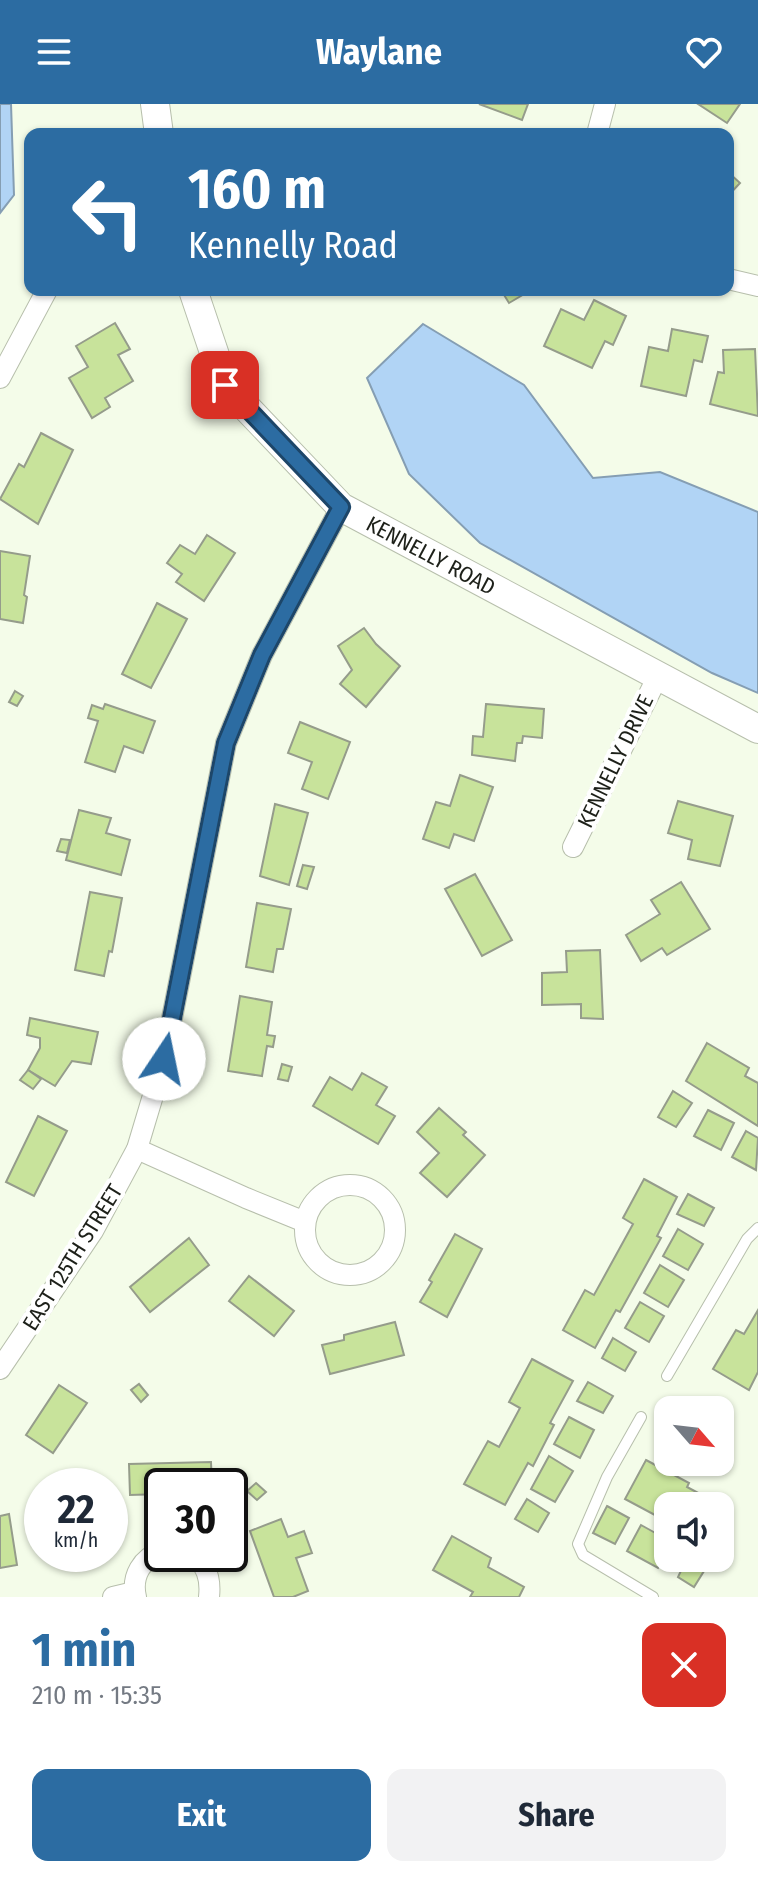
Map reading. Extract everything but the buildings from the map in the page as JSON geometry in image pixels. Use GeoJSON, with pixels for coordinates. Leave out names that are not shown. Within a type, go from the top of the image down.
{"type":"FeatureCollection","features":[{"type":"Feature","properties":{"kind":"street"},"geometry":{"type":"LineString","coordinates":[[155,104],[158,128]]}},
{"type":"Feature","properties":{"kind":"street"},"geometry":{"type":"LineString","coordinates":[[599,128],[605,104]]}},
{"type":"Feature","properties":{"kind":"street"},"geometry":{"type":"LineString","coordinates":[[734,280],[758,286]]}},
{"type":"Feature","properties":{"kind":"street"},"geometry":{"type":"LineString","coordinates":[[0,378],[44,296]]}},
{"type":"Feature","properties":{"kind":"street","name":"KENNELLY ROAD"},"geometry":{"type":"LineString","coordinates":[[195,296],[225,385],[341,507],[758,729]]}},
{"type":"Feature","properties":{"kind":"street","name":"EAST 125TH STREET"},"geometry":{"type":"LineString","coordinates":[[0,1369],[93,1231],[137,1149],[164,1059],[226,743],[262,655],[341,507]]}},
{"type":"Feature","properties":{"kind":"street","name":"KENNELLY DRIVE"},"geometry":{"type":"LineString","coordinates":[[573,847],[658,676]]}},
{"type":"Feature","properties":{"kind":"street"},"geometry":{"type":"LineString","coordinates":[[137,1149],[305,1222]]}},
{"type":"Feature","properties":{"kind":"street"},"geometry":{"type":"LineString","coordinates":[[341,1186],[359,1186],[375,1193],[388,1205],[394,1221],[394,1239],[387,1255],[375,1268],[359,1275],[341,1275],[325,1268],[312,1256],[305,1240],[305,1222],[312,1205],[324,1193],[341,1186]]}},
{"type":"Feature","properties":{"kind":"street"},"geometry":{"type":"LineString","coordinates":[[113,1597],[135,1594],[136,1577],[144,1561]]}},
{"type":"Feature","properties":{"kind":"street"},"geometry":{"type":"LineString","coordinates":[[207,1572],[209,1597]]}},
{"type":"Feature","properties":{"kind":"lane"},"geometry":{"type":"LineString","coordinates":[[667,1376],[747,1239],[758,1228]]}},
{"type":"Feature","properties":{"kind":"lane"},"geometry":{"type":"LineString","coordinates":[[641,1417],[607,1477],[578,1544],[583,1555],[653,1597]]}},
{"type":"Feature","properties":{"kind":"water"},"geometry":{"type":"Polygon","coordinates":[[[0,104],[11,104],[14,195],[0,213],[0,104]]]}},
{"type":"Feature","properties":{"kind":"water"},"geometry":{"type":"Polygon","coordinates":[[[423,324],[524,385],[593,478],[660,472],[758,512],[758,693],[712,673],[480,543],[409,474],[367,378],[423,324]]]}},
{"type":"Feature","properties":{"kind":"route"},"geometry":{"type":"LineString","coordinates":[[164,1059],[226,743],[262,655],[341,507],[225,385]]}}]}
